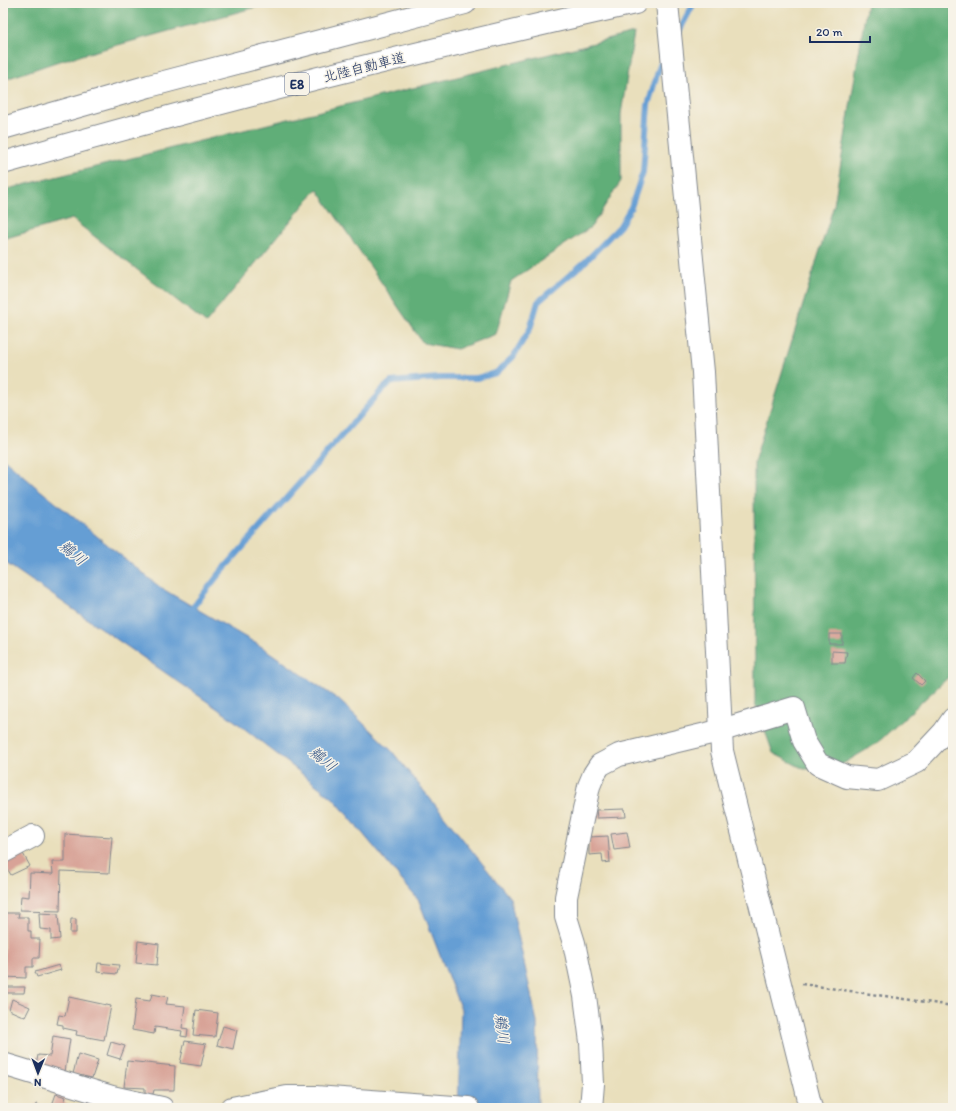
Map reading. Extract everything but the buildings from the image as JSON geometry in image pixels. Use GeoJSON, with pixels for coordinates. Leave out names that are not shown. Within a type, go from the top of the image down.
{"type":"FeatureCollection","features":[{"type":"Feature","properties":{"kind":"main road"},"geometry":{"type":"LineString","coordinates":[[3,128],[149,86],[465,3]]}},
{"type":"Feature","properties":{"kind":"main road","name":"北陸自動車道"},"geometry":{"type":"LineString","coordinates":[[3,163],[98,136],[363,67],[635,3]]}},
{"type":"Feature","properties":{"kind":"main road"},"geometry":{"type":"LineString","coordinates":[[666,3],[703,372],[719,731],[722,751],[811,1108]]}},
{"type":"Feature","properties":{"kind":"main road"},"geometry":{"type":"LineString","coordinates":[[591,1108],[593,1084],[591,1042],[585,996],[574,943],[566,917],[566,897],[589,786],[600,765],[619,755],[719,731],[794,708],[804,741],[818,764],[847,776],[878,780],[916,762],[944,732],[953,719]]}},
{"type":"Feature","properties":{"kind":"main road"},"geometry":{"type":"LineString","coordinates":[[3,852],[33,836]]}},
{"type":"Feature","properties":{"kind":"main road"},"geometry":{"type":"LineString","coordinates":[[3,1064],[112,1097],[162,1108]]}},
{"type":"Feature","properties":{"kind":"main road"},"geometry":{"type":"LineString","coordinates":[[232,1108],[288,1097],[315,1097],[468,1108]]}},
{"type":"Feature","properties":{"kind":"path"},"geometry":{"type":"LineString","coordinates":[[779,981],[953,1006]]}},
{"type":"Feature","properties":{"kind":"green space"},"geometry":{"type":"Polygon","coordinates":[[[3,3],[271,3],[56,62],[3,80],[3,3]]]}},
{"type":"Feature","properties":{"kind":"green space"},"geometry":{"type":"Polygon","coordinates":[[[867,3],[953,3],[953,673],[876,744],[836,768],[804,769],[773,753],[755,703],[754,462],[834,205],[867,3]]]}},
{"type":"Feature","properties":{"kind":"green space"},"geometry":{"type":"Polygon","coordinates":[[[634,33],[621,114],[621,181],[591,227],[511,281],[496,334],[457,349],[423,343],[317,189],[206,323],[72,219],[3,239],[3,190],[634,33]]]}},
{"type":"Feature","properties":{"kind":"water","name":"鵜川"},"geometry":{"type":"Polygon","coordinates":[[[3,458],[35,486],[161,588],[262,647],[339,700],[391,750],[510,898],[537,1022],[538,1108],[458,1108],[461,1010],[419,901],[334,799],[231,718],[3,561],[3,458]]]}},
{"type":"Feature","properties":{"kind":"waterway"},"geometry":{"type":"LineString","coordinates":[[677,35],[694,3]]}},
{"type":"Feature","properties":{"kind":"waterway"},"geometry":{"type":"LineString","coordinates":[[189,612],[221,572],[382,390],[391,382],[440,378],[477,378],[496,373],[513,357],[530,329],[538,302],[586,261],[620,226],[631,207],[643,172],[648,105],[660,65],[666,55]]}}]}
